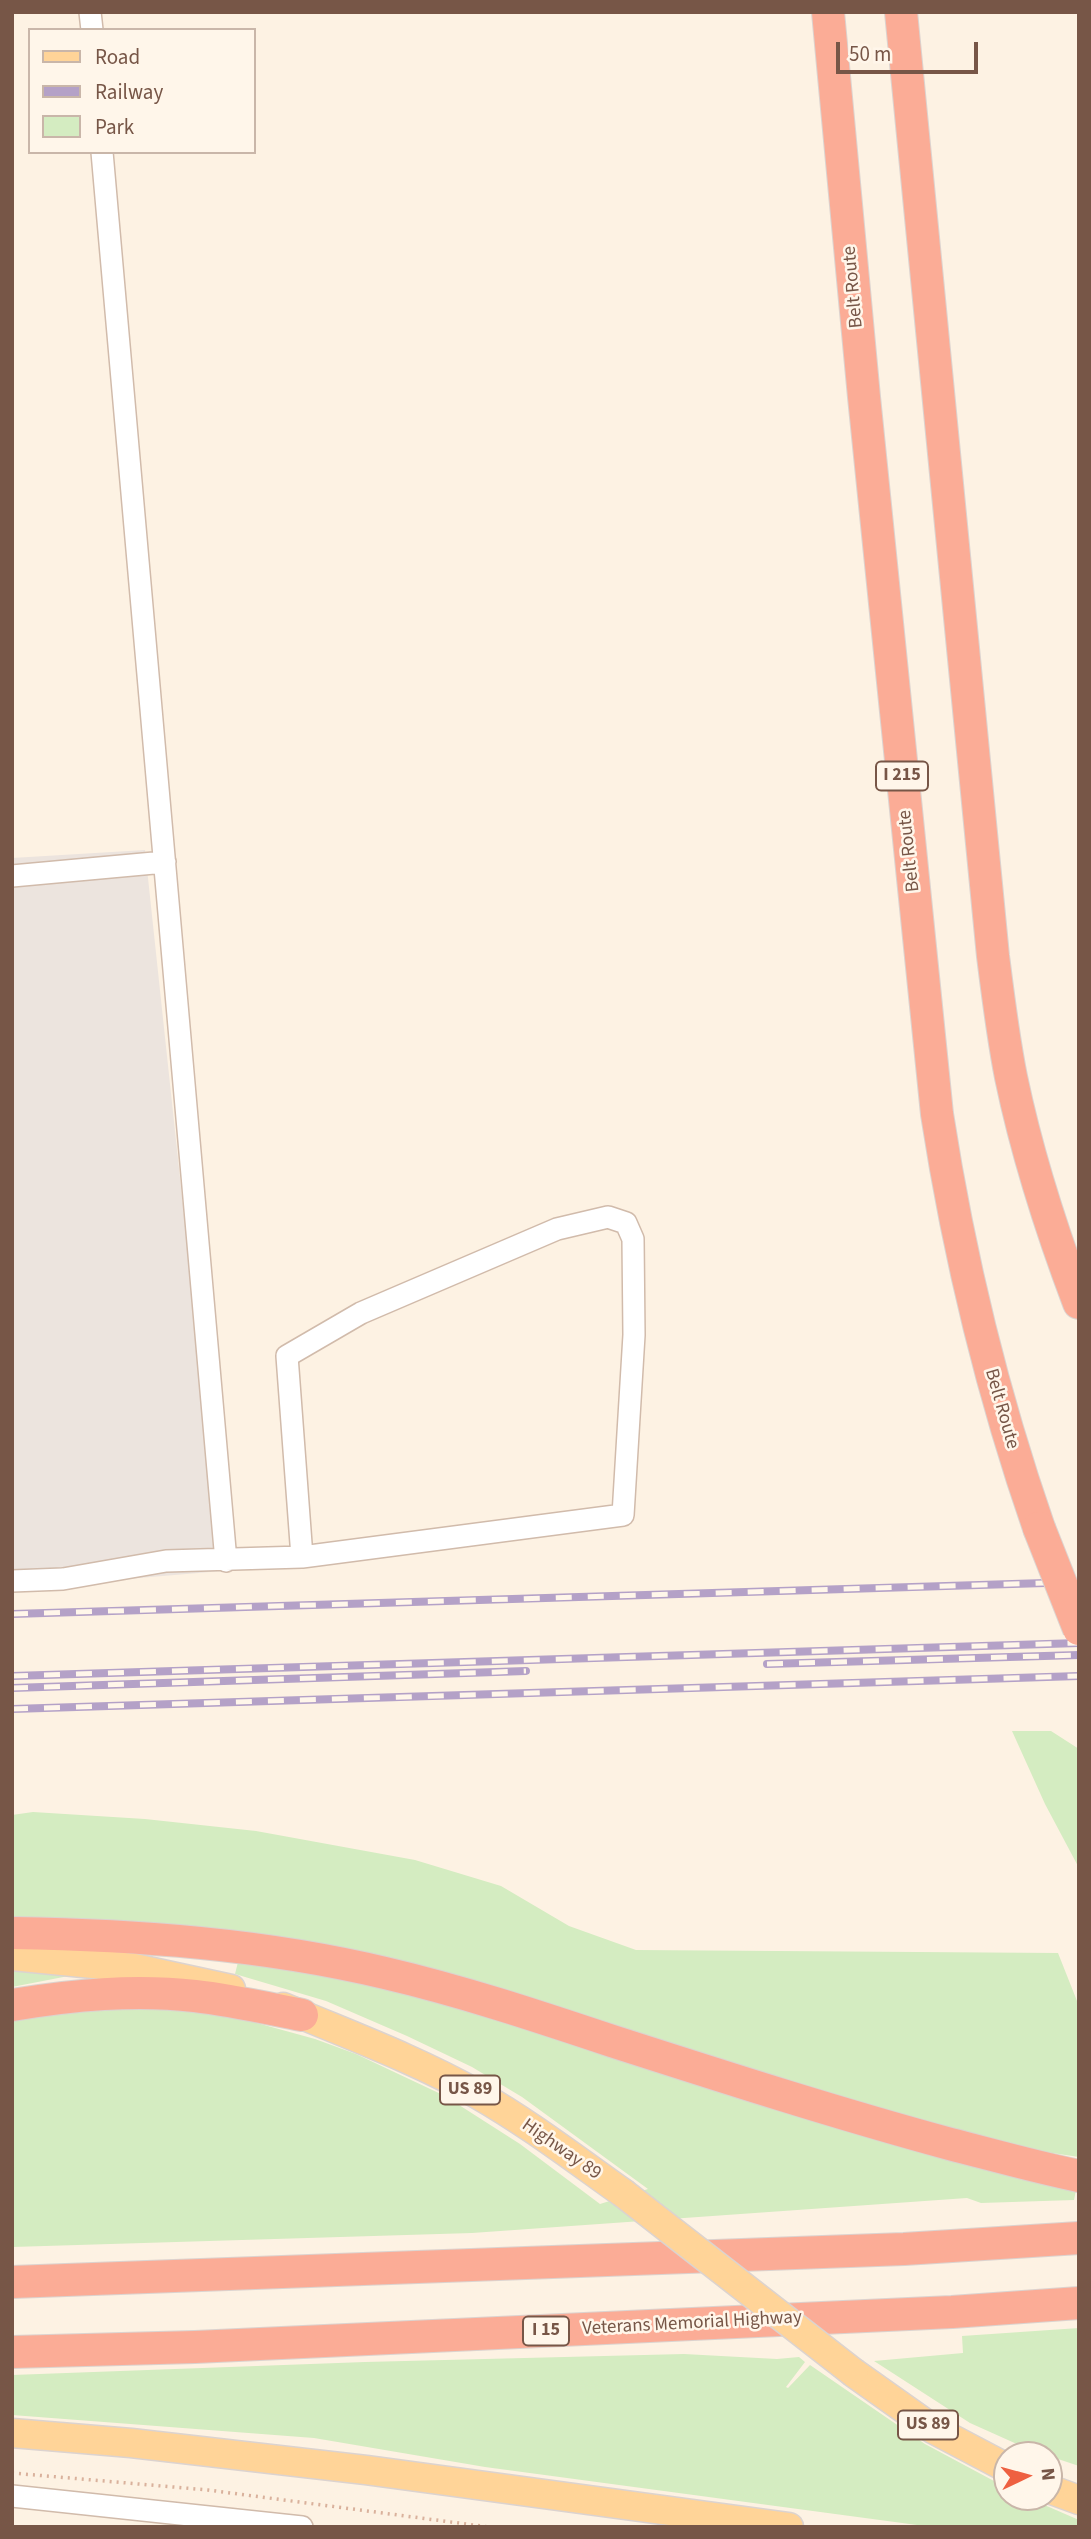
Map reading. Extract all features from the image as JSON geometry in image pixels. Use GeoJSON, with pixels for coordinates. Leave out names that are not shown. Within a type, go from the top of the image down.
{"type":"FeatureCollection","features":[{"type":"Feature","properties":{"kind":"highway","name":"Belt Route"},"geometry":{"type":"LineString","coordinates":[[828,12],[937,1114],[968,1284],[999,1404],[1040,1528],[1079,1629]]}},
{"type":"Feature","properties":{"kind":"highway"},"geometry":{"type":"LineString","coordinates":[[901,12],[993,956],[1011,1077],[1019,1111],[1046,1209],[1079,1303]]}},
{"type":"Feature","properties":{"kind":"highway"},"geometry":{"type":"LineString","coordinates":[[12,1933],[111,1936],[233,1946],[383,1972],[477,1997],[897,2130],[1079,2176]]}},
{"type":"Feature","properties":{"kind":"highway"},"geometry":{"type":"LineString","coordinates":[[12,2005],[61,1997],[129,1993],[192,1996],[302,2015]]}},
{"type":"Feature","properties":{"kind":"highway"},"geometry":{"type":"LineString","coordinates":[[12,2282],[904,2249],[1079,2238]]}},
{"type":"Feature","properties":{"kind":"highway","name":"Veterans Memorial Highway"},"geometry":{"type":"LineString","coordinates":[[12,2352],[209,2347],[938,2313],[1079,2303]]}},
{"type":"Feature","properties":{"kind":"main road","name":"Highway 89"},"geometry":{"type":"LineString","coordinates":[[12,1956],[92,1963],[171,1975],[258,1997],[418,2063],[479,2095],[559,2147],[623,2193],[854,2373],[933,2429],[993,2461]]}},
{"type":"Feature","properties":{"kind":"main road"},"geometry":{"type":"LineString","coordinates":[[12,2433],[235,2455],[644,2517],[789,2527]]}},
{"type":"Feature","properties":{"kind":"street"},"geometry":{"type":"LineString","coordinates":[[102,154],[226,1560]]}},
{"type":"Feature","properties":{"kind":"street"},"geometry":{"type":"LineString","coordinates":[[12,876],[164,862]]}},
{"type":"Feature","properties":{"kind":"street"},"geometry":{"type":"LineString","coordinates":[[12,1581],[62,1579],[166,1561],[302,1558],[623,1515],[634,1335],[633,1239],[626,1223],[608,1217],[557,1228],[361,1312],[287,1356],[302,1558]]}},
{"type":"Feature","properties":{"kind":"street"},"geometry":{"type":"LineString","coordinates":[[12,2497],[302,2527]]}},
{"type":"Feature","properties":{"kind":"path"},"geometry":{"type":"LineString","coordinates":[[12,2473],[208,2490],[489,2527]]}},
{"type":"Feature","properties":{"kind":"shaded area"},"geometry":{"type":"Polygon","coordinates":[[[145,850],[222,1571],[80,1583],[12,1585],[12,858],[145,850]]]}},
{"type":"Feature","properties":{"kind":"green space"},"geometry":{"type":"Polygon","coordinates":[[[1012,1731],[1051,1731],[1079,1749],[1079,1868],[1045,1804],[1012,1731]]]}},
{"type":"Feature","properties":{"kind":"green space"},"geometry":{"type":"Polygon","coordinates":[[[33,1812],[145,1819],[256,1831],[415,1860],[501,1886],[569,1926],[636,1950],[1058,1953],[1079,2006],[1079,2157],[1032,2150],[917,2122],[574,2013],[266,1935],[131,1921],[12,1919],[12,1815],[33,1812]]]}},
{"type":"Feature","properties":{"kind":"green space"},"geometry":{"type":"Polygon","coordinates":[[[238,1962],[295,1968],[420,1994],[1076,2190],[1074,2200],[981,2203],[967,2198],[472,2233],[12,2247],[12,2016],[111,2004],[217,2012],[315,2039],[356,2054],[445,2096],[520,2144],[600,2204],[648,2189],[522,2097],[472,2067],[326,2001],[235,1974],[238,1962]]]}},
{"type":"Feature","properties":{"kind":"green space"},"geometry":{"type":"Polygon","coordinates":[[[12,1967],[84,1973],[12,1987],[12,1967]]]}},
{"type":"Feature","properties":{"kind":"green space"},"geometry":{"type":"Polygon","coordinates":[[[1079,2328],[1079,2466],[1063,2461],[1063,2441],[1010,2441],[970,2423],[874,2361],[963,2353],[962,2336],[1079,2328]]]}},
{"type":"Feature","properties":{"kind":"green space"},"geometry":{"type":"Polygon","coordinates":[[[684,2354],[777,2359],[799,2357],[805,2362],[786,2387],[810,2365],[925,2444],[993,2480],[993,2511],[1058,2511],[1079,2520],[1079,2527],[932,2527],[485,2467],[314,2438],[12,2415],[12,2375],[684,2354]]]}},
{"type":"Feature","properties":{"kind":"railway"},"geometry":{"type":"LineString","coordinates":[[12,1614],[1079,1582]]}},
{"type":"Feature","properties":{"kind":"railway"},"geometry":{"type":"LineString","coordinates":[[12,1676],[1079,1643]]}},
{"type":"Feature","properties":{"kind":"railway"},"geometry":{"type":"LineString","coordinates":[[767,1664],[1079,1655]]}},
{"type":"Feature","properties":{"kind":"railway"},"geometry":{"type":"LineString","coordinates":[[12,1688],[526,1671]]}},
{"type":"Feature","properties":{"kind":"railway"},"geometry":{"type":"LineString","coordinates":[[12,1709],[1079,1676]]}}]}
